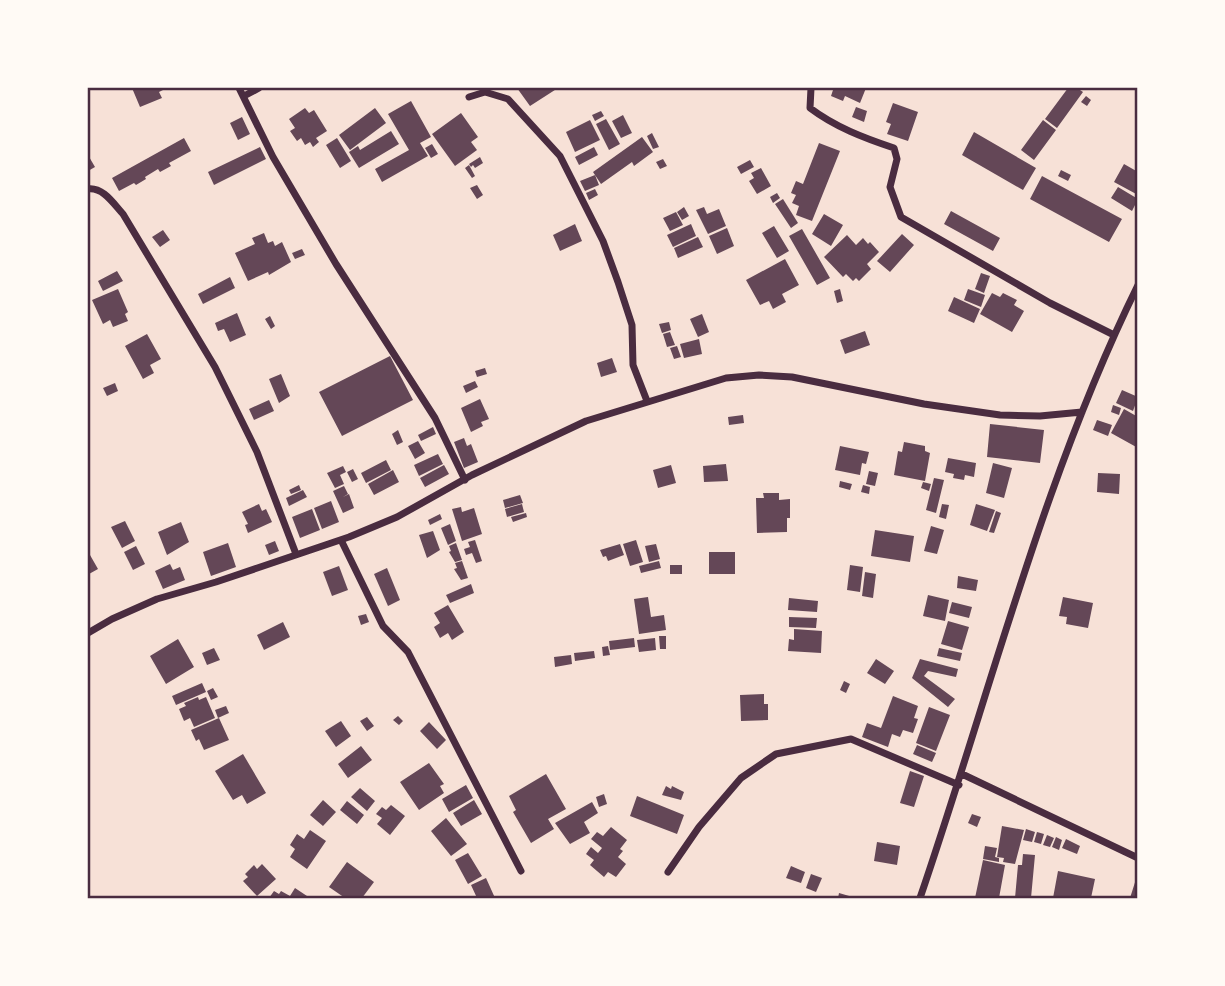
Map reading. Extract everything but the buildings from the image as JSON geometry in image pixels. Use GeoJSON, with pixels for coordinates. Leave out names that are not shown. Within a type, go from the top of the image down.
{"type":"FeatureCollection","features":[{"type":"Feature","properties":{"kind":"street"},"geometry":{"type":"LineString","coordinates":[[239,88],[273,156],[336,264],[435,418],[465,480]]}},
{"type":"Feature","properties":{"kind":"street"},"geometry":{"type":"LineString","coordinates":[[244,96],[259,88]]}},
{"type":"Feature","properties":{"kind":"street"},"geometry":{"type":"LineString","coordinates":[[811,88],[810,108],[816,113],[862,137],[894,148],[897,159],[890,187],[901,217],[1050,303],[1114,335]]}},
{"type":"Feature","properties":{"kind":"street"},"geometry":{"type":"LineString","coordinates":[[469,97],[485,92],[508,99],[560,156],[603,241],[618,282],[632,325],[633,365],[647,401]]}},
{"type":"Feature","properties":{"kind":"street"},"geometry":{"type":"LineString","coordinates":[[88,189],[95,188],[108,197],[123,214],[215,367],[257,452],[296,554]]}},
{"type":"Feature","properties":{"kind":"street"},"geometry":{"type":"LineString","coordinates":[[920,898],[959,785],[1032,548],[1082,412],[1138,285]]}},
{"type":"Feature","properties":{"kind":"street"},"geometry":{"type":"LineString","coordinates":[[88,633],[157,598],[216,582],[341,540],[397,517],[465,480],[586,421],[726,378],[759,375],[792,377],[924,404],[1000,415],[1040,416],[1082,412]]}},
{"type":"Feature","properties":{"kind":"street"},"geometry":{"type":"LineString","coordinates":[[341,540],[383,626],[408,652],[521,871]]}},
{"type":"Feature","properties":{"kind":"street"},"geometry":{"type":"LineString","coordinates":[[668,872],[699,827],[741,778],[776,754],[851,739],[959,785]]}},
{"type":"Feature","properties":{"kind":"street"},"geometry":{"type":"LineString","coordinates":[[962,774],[1138,858]]}}]}
